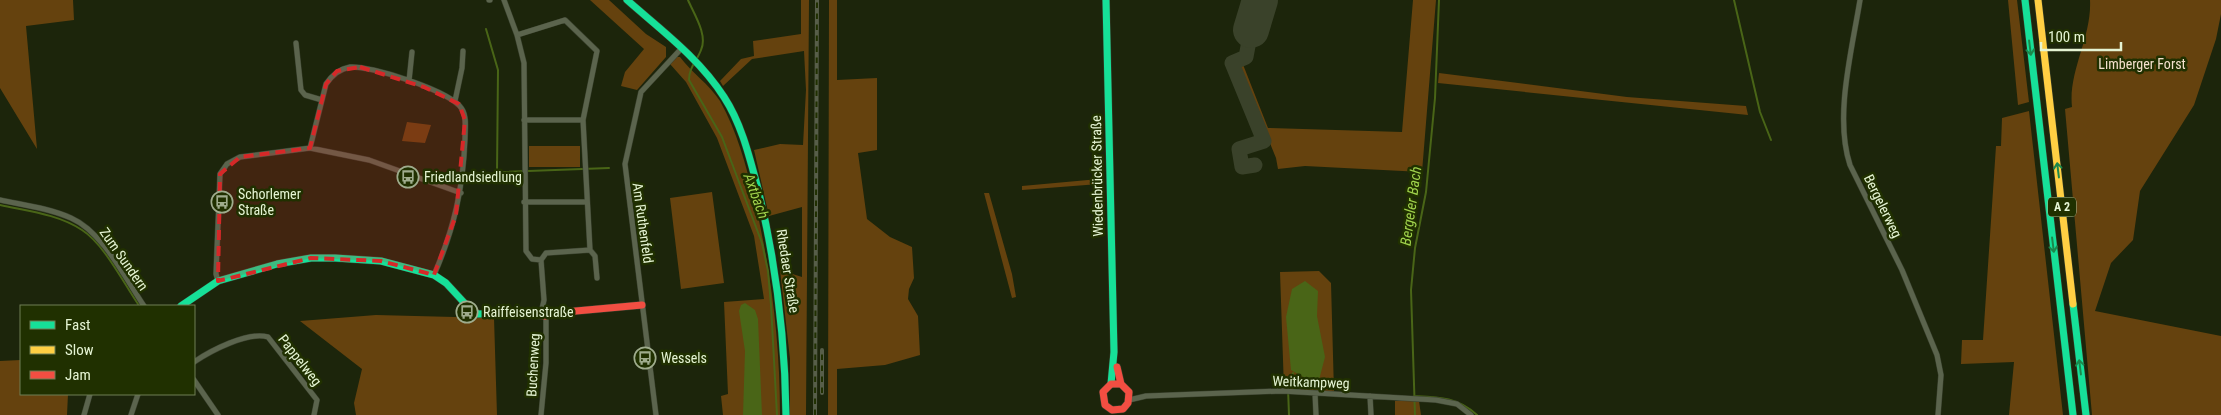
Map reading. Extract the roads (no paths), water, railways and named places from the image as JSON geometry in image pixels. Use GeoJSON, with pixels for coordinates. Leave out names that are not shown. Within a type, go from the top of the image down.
{"type":"FeatureCollection","features":[{"type":"Feature","properties":{"kind":"main road","name":"Rhedaer Straße"},"geometry":{"type":"LineString","coordinates":[[627,0],[700,68],[723,96],[741,131],[768,228],[784,327],[786,415]]}},
{"type":"Feature","properties":{"kind":"main road","name":"Wiedenbrücker Straße"},"geometry":{"type":"LineString","coordinates":[[1106,0],[1114,352]]}},
{"type":"Feature","properties":{"kind":"main road","name":"A 2"},"geometry":{"type":"LineString","coordinates":[[2025,0],[2073,415]]}},
{"type":"Feature","properties":{"kind":"main road","name":"A 2"},"geometry":{"type":"LineString","coordinates":[[2038,0],[2086,415]]}},
{"type":"Feature","properties":{"kind":"main road"},"geometry":{"type":"LineString","coordinates":[[182,305],[218,281],[270,266],[311,258],[381,261],[434,275],[446,283],[470,309],[478,314],[546,314],[642,305]]}},
{"type":"Feature","properties":{"kind":"main road"},"geometry":{"type":"LineString","coordinates":[[1111,384],[1114,352]]}},
{"type":"Feature","properties":{"kind":"main road"},"geometry":{"type":"LineString","coordinates":[[1114,352],[1121,384],[1129,396],[1116,413],[1105,405],[1102,397],[1105,388],[1111,384],[1121,384]]}},
{"type":"Feature","properties":{"kind":"street"},"geometry":{"type":"LineString","coordinates":[[504,0],[517,35],[524,63],[526,251],[532,259],[541,260]]}},
{"type":"Feature","properties":{"kind":"street","name":"Bergelerweg"},"geometry":{"type":"LineString","coordinates":[[1860,0],[1842,123],[1845,150],[1850,165],[1902,270],[1937,354],[1942,375],[1938,415]]}},
{"type":"Feature","properties":{"kind":"street"},"geometry":{"type":"LineString","coordinates":[[517,35],[565,20],[595,48],[597,55],[583,120],[586,202],[590,250],[595,256],[596,278]]}},
{"type":"Feature","properties":{"kind":"street"},"geometry":{"type":"LineString","coordinates":[[296,44],[301,90],[305,95],[322,100]]}},
{"type":"Feature","properties":{"kind":"street","name":"Am Ruthenfeld"},"geometry":{"type":"LineString","coordinates":[[656,415],[625,164],[641,92],[680,50]]}},
{"type":"Feature","properties":{"kind":"street"},"geometry":{"type":"LineString","coordinates":[[455,101],[462,68],[463,51]]}},
{"type":"Feature","properties":{"kind":"street"},"geometry":{"type":"LineString","coordinates":[[409,81],[412,52]]}},
{"type":"Feature","properties":{"kind":"street"},"geometry":{"type":"LineString","coordinates":[[310,148],[330,77],[350,67],[368,69],[409,81],[455,101],[462,108],[465,120],[461,192],[450,235],[434,275]]}},
{"type":"Feature","properties":{"kind":"street"},"geometry":{"type":"LineString","coordinates":[[524,120],[583,120]]}},
{"type":"Feature","properties":{"kind":"street"},"geometry":{"type":"LineString","coordinates":[[218,281],[216,274],[220,174],[224,168],[240,157],[310,148],[369,160],[461,192]]}},
{"type":"Feature","properties":{"kind":"street","name":"Zum Sundern"},"geometry":{"type":"LineString","coordinates":[[0,200],[62,214],[82,224],[102,243],[143,305]]}},
{"type":"Feature","properties":{"kind":"street"},"geometry":{"type":"LineString","coordinates":[[524,202],[586,202]]}},
{"type":"Feature","properties":{"kind":"street"},"geometry":{"type":"LineString","coordinates":[[546,314],[541,260],[546,253],[590,250]]}},
{"type":"Feature","properties":{"kind":"street","name":"Buchenweg"},"geometry":{"type":"LineString","coordinates":[[541,415],[546,363],[546,314],[544,300]]}},
{"type":"Feature","properties":{"kind":"street","name":"Pappelweg"},"geometry":{"type":"LineString","coordinates":[[195,361],[212,350],[257,335],[268,337],[317,400],[314,415]]}},
{"type":"Feature","properties":{"kind":"street"},"geometry":{"type":"LineString","coordinates":[[195,381],[218,415]]}},
{"type":"Feature","properties":{"kind":"street","name":"Weitkampweg"},"geometry":{"type":"LineString","coordinates":[[1129,396],[1288,391],[1414,399],[1457,404],[1471,415]]}},
{"type":"Feature","properties":{"kind":"street"},"geometry":{"type":"LineString","coordinates":[[1315,393],[1316,415]]}},
{"type":"Feature","properties":{"kind":"street"},"geometry":{"type":"LineString","coordinates":[[84,415],[90,395]]}},
{"type":"Feature","properties":{"kind":"street"},"geometry":{"type":"LineString","coordinates":[[131,415],[138,395]]}},
{"type":"Feature","properties":{"kind":"street"},"geometry":{"type":"LineString","coordinates":[[1370,396],[1371,415]]}},
{"type":"Feature","properties":{"kind":"waterway","name":"Axtbach"},"geometry":{"type":"LineString","coordinates":[[688,0],[702,31],[703,38],[703,44],[689,75],[689,80],[722,137],[762,243],[768,271],[771,305],[777,415]]}},
{"type":"Feature","properties":{"kind":"waterway","name":"Bergeler Bach"},"geometry":{"type":"LineString","coordinates":[[1415,415],[1411,290],[1415,248],[1426,192],[1435,98],[1439,0]]}},
{"type":"Feature","properties":{"kind":"waterway"},"geometry":{"type":"LineString","coordinates":[[1734,0],[1760,112],[1771,140]]}},
{"type":"Feature","properties":{"kind":"waterway"},"geometry":{"type":"LineString","coordinates":[[486,29],[498,70],[497,172]]}},
{"type":"Feature","properties":{"kind":"waterway"},"geometry":{"type":"LineString","coordinates":[[502,172],[609,168]]}},
{"type":"Feature","properties":{"kind":"waterway"},"geometry":{"type":"LineString","coordinates":[[0,205],[63,220],[82,230],[98,244],[138,304]]}},
{"type":"Feature","properties":{"kind":"waterway"},"geometry":{"type":"LineString","coordinates":[[1289,415],[1288,388],[1293,373]]}},
{"type":"Feature","properties":{"kind":"waterway"},"geometry":{"type":"LineString","coordinates":[[1414,396],[1455,401],[1477,415]]}},
{"type":"Feature","properties":{"kind":"railway"},"geometry":{"type":"LineString","coordinates":[[815,415],[817,0]]}},
{"type":"Feature","properties":{"kind":"railway"},"geometry":{"type":"LineString","coordinates":[[822,350],[822,393]]}},
{"type":"Feature","properties":{"kind":"place","name":"Friedlandsiedlung"},"geometry":{"type":"Point","coordinates":[408,177]}},
{"type":"Feature","properties":{"kind":"place","name":"Schorlemer Straße"},"geometry":{"type":"Point","coordinates":[222,202]}},
{"type":"Feature","properties":{"kind":"place","name":"Raiffeisenstraße"},"geometry":{"type":"Point","coordinates":[467,312]}},
{"type":"Feature","properties":{"kind":"place","name":"Wessels"},"geometry":{"type":"Point","coordinates":[645,358]}},
{"type":"Feature","properties":{"kind":"park label","name":"Limberger Forst"},"geometry":{"type":"Point","coordinates":[2142,64]}}]}
